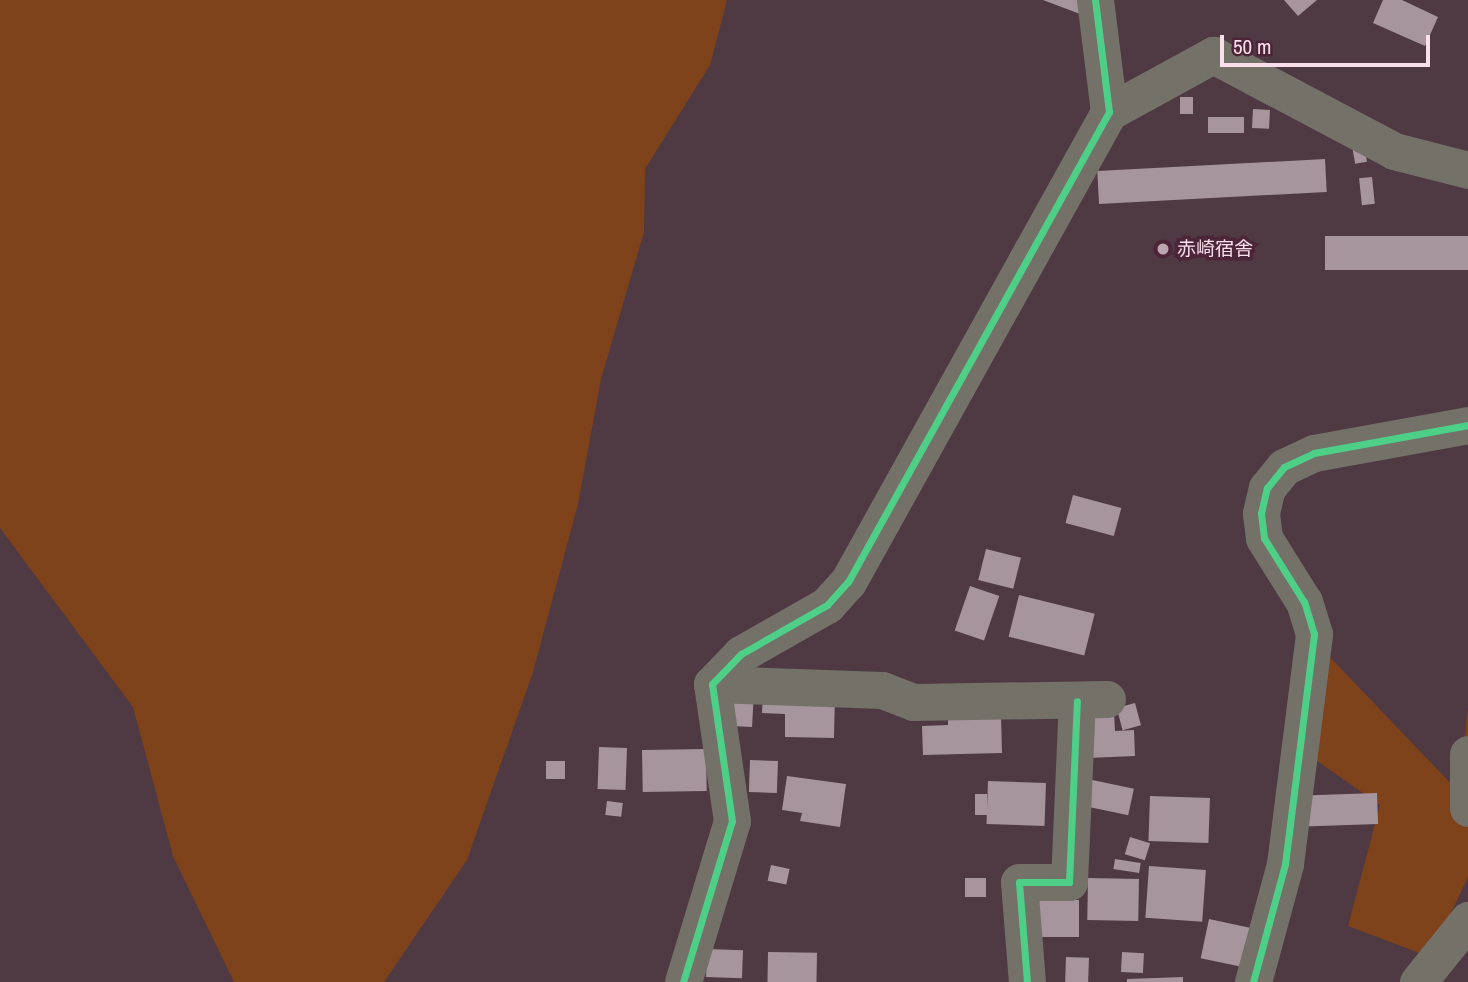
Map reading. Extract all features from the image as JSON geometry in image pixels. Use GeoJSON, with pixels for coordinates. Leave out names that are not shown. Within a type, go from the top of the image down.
{"type":"FeatureCollection","features":[{"type":"Feature","properties":{"kind":"street"},"geometry":{"type":"LineString","coordinates":[[1094,0],[1109,112]]}},
{"type":"Feature","properties":{"kind":"street"},"geometry":{"type":"LineString","coordinates":[[712,684],[741,654],[827,605],[848,582],[1109,112],[1213,55],[1394,150],[1468,170]]}},
{"type":"Feature","properties":{"kind":"street"},"geometry":{"type":"LineString","coordinates":[[1253,982],[1285,864],[1314,634],[1304,602],[1264,538],[1261,513],[1267,488],[1284,467],[1314,453],[1468,425]]}},
{"type":"Feature","properties":{"kind":"street"},"geometry":{"type":"LineString","coordinates":[[712,684],[882,690],[914,702],[1092,700],[1069,883],[1019,883],[1027,982]]}},
{"type":"Feature","properties":{"kind":"street"},"geometry":{"type":"LineString","coordinates":[[684,982],[732,821],[712,684]]}},
{"type":"Feature","properties":{"kind":"street"},"geometry":{"type":"LineString","coordinates":[[1468,754],[1468,799]]}},
{"type":"Feature","properties":{"kind":"street"},"geometry":{"type":"LineString","coordinates":[[1418,982],[1468,920]]}},
{"type":"Feature","properties":{"kind":"shaded area"},"geometry":{"type":"Polygon","coordinates":[[[0,0],[727,0],[710,65],[645,169],[644,232],[601,379],[578,504],[533,672],[467,860],[384,982],[234,982],[173,856],[133,707],[0,528],[0,0]]]}},
{"type":"Feature","properties":{"kind":"shaded area"},"geometry":{"type":"Polygon","coordinates":[[[1325,652],[1458,791],[1468,708],[1468,877],[1430,957],[1348,926],[1380,805],[1310,756],[1325,652]]]}},
{"type":"Feature","properties":{"kind":"building"},"geometry":{"type":"Polygon","coordinates":[[[1043,0],[1086,0],[1080,14],[1043,0]]]}},
{"type":"Feature","properties":{"kind":"building"},"geometry":{"type":"Polygon","coordinates":[[[1284,0],[1317,0],[1298,16],[1284,0]]]}},
{"type":"Feature","properties":{"kind":"building"},"geometry":{"type":"Polygon","coordinates":[[[1383,0],[1402,0],[1438,17],[1425,46],[1373,23],[1383,0]]]}},
{"type":"Feature","properties":{"kind":"building"},"geometry":{"type":"Polygon","coordinates":[[[1180,97],[1193,97],[1193,114],[1180,114],[1180,97]]]}},
{"type":"Feature","properties":{"kind":"building"},"geometry":{"type":"Polygon","coordinates":[[[1253,109],[1270,110],[1269,129],[1252,128],[1253,109]]]}},
{"type":"Feature","properties":{"kind":"building"},"geometry":{"type":"Polygon","coordinates":[[[1208,117],[1244,117],[1244,133],[1208,133],[1208,117]]]}},
{"type":"Feature","properties":{"kind":"building"},"geometry":{"type":"Polygon","coordinates":[[[1363,139],[1367,162],[1355,164],[1351,141],[1363,139]]]}},
{"type":"Feature","properties":{"kind":"building"},"geometry":{"type":"Polygon","coordinates":[[[1325,159],[1327,192],[1099,204],[1097,171],[1325,159]]]}},
{"type":"Feature","properties":{"kind":"building"},"geometry":{"type":"Polygon","coordinates":[[[1372,177],[1375,204],[1362,205],[1359,178],[1372,177]]]}},
{"type":"Feature","properties":{"kind":"building"},"geometry":{"type":"Polygon","coordinates":[[[1325,236],[1468,236],[1468,270],[1325,270],[1325,236]]]}},
{"type":"Feature","properties":{"kind":"building"},"geometry":{"type":"Polygon","coordinates":[[[1073,495],[1121,508],[1114,536],[1065,523],[1073,495]]]}},
{"type":"Feature","properties":{"kind":"building"},"geometry":{"type":"Polygon","coordinates":[[[986,549],[1021,558],[1013,589],[978,580],[986,549]]]}},
{"type":"Feature","properties":{"kind":"building"},"geometry":{"type":"Polygon","coordinates":[[[970,586],[999,596],[984,641],[955,630],[970,586]]]}},
{"type":"Feature","properties":{"kind":"building"},"geometry":{"type":"Polygon","coordinates":[[[1019,595],[1095,614],[1084,656],[1009,637],[1019,595]]]}},
{"type":"Feature","properties":{"kind":"building"},"geometry":{"type":"Polygon","coordinates":[[[733,690],[754,691],[752,727],[731,726],[733,690]]]}},
{"type":"Feature","properties":{"kind":"building"},"geometry":{"type":"Polygon","coordinates":[[[763,692],[835,693],[834,738],[785,737],[785,714],[762,713],[763,692]]]}},
{"type":"Feature","properties":{"kind":"building"},"geometry":{"type":"Polygon","coordinates":[[[1135,703],[1141,725],[1123,730],[1117,708],[1135,703]]]}},
{"type":"Feature","properties":{"kind":"building"},"geometry":{"type":"Polygon","coordinates":[[[1114,712],[1115,731],[1134,730],[1135,756],[1087,758],[1085,713],[1114,712]]]}},
{"type":"Feature","properties":{"kind":"building"},"geometry":{"type":"Polygon","coordinates":[[[1001,715],[1002,753],[923,755],[922,726],[948,725],[948,717],[1001,715]]]}},
{"type":"Feature","properties":{"kind":"building"},"geometry":{"type":"Polygon","coordinates":[[[599,747],[627,748],[626,790],[598,789],[599,747]]]}},
{"type":"Feature","properties":{"kind":"building"},"geometry":{"type":"Polygon","coordinates":[[[706,749],[707,791],[643,792],[642,750],[706,749]]]}},
{"type":"Feature","properties":{"kind":"building"},"geometry":{"type":"Polygon","coordinates":[[[750,760],[778,761],[777,793],[749,792],[750,760]]]}},
{"type":"Feature","properties":{"kind":"building"},"geometry":{"type":"Polygon","coordinates":[[[546,761],[565,761],[565,779],[546,779],[546,761]]]}},
{"type":"Feature","properties":{"kind":"building"},"geometry":{"type":"Polygon","coordinates":[[[787,776],[846,784],[840,827],[800,821],[802,813],[782,810],[787,776]]]}},
{"type":"Feature","properties":{"kind":"building"},"geometry":{"type":"Polygon","coordinates":[[[1083,778],[1134,789],[1128,815],[1077,804],[1083,778]]]}},
{"type":"Feature","properties":{"kind":"building"},"geometry":{"type":"Polygon","coordinates":[[[988,781],[1046,783],[1044,826],[986,824],[988,781]]]}},
{"type":"Feature","properties":{"kind":"building"},"geometry":{"type":"Polygon","coordinates":[[[1377,793],[1378,824],[1305,827],[1304,796],[1377,793]]]}},
{"type":"Feature","properties":{"kind":"building"},"geometry":{"type":"Polygon","coordinates":[[[975,794],[987,794],[987,815],[975,815],[975,794]]]}},
{"type":"Feature","properties":{"kind":"building"},"geometry":{"type":"Polygon","coordinates":[[[1150,796],[1210,798],[1208,843],[1148,841],[1150,796]]]}},
{"type":"Feature","properties":{"kind":"building"},"geometry":{"type":"Polygon","coordinates":[[[607,801],[623,803],[621,817],[605,815],[607,801]]]}},
{"type":"Feature","properties":{"kind":"building"},"geometry":{"type":"Polygon","coordinates":[[[1130,837],[1150,843],[1145,860],[1125,854],[1130,837]]]}},
{"type":"Feature","properties":{"kind":"building"},"geometry":{"type":"Polygon","coordinates":[[[1115,859],[1141,863],[1139,873],[1113,869],[1115,859]]]}},
{"type":"Feature","properties":{"kind":"building"},"geometry":{"type":"Polygon","coordinates":[[[771,865],[790,869],[786,885],[768,881],[771,865]]]}},
{"type":"Feature","properties":{"kind":"building"},"geometry":{"type":"Polygon","coordinates":[[[1149,866],[1206,870],[1202,922],[1145,918],[1149,866]]]}},
{"type":"Feature","properties":{"kind":"building"},"geometry":{"type":"Polygon","coordinates":[[[965,878],[986,878],[986,897],[965,897],[965,878]]]}},
{"type":"Feature","properties":{"kind":"building"},"geometry":{"type":"Polygon","coordinates":[[[1088,878],[1139,879],[1138,921],[1087,920],[1088,878]]]}},
{"type":"Feature","properties":{"kind":"building"},"geometry":{"type":"Polygon","coordinates":[[[1027,900],[1079,900],[1079,937],[1027,937],[1027,900]]]}},
{"type":"Feature","properties":{"kind":"building"},"geometry":{"type":"Polygon","coordinates":[[[1209,919],[1257,929],[1249,968],[1201,958],[1209,919]]]}},
{"type":"Feature","properties":{"kind":"building"},"geometry":{"type":"Polygon","coordinates":[[[707,949],[743,950],[742,978],[706,977],[707,949]]]}},
{"type":"Feature","properties":{"kind":"building"},"geometry":{"type":"Polygon","coordinates":[[[768,952],[817,953],[816,982],[767,982],[768,952]]]}},
{"type":"Feature","properties":{"kind":"building"},"geometry":{"type":"Polygon","coordinates":[[[1122,952],[1144,953],[1143,973],[1121,972],[1122,952]]]}},
{"type":"Feature","properties":{"kind":"building"},"geometry":{"type":"Polygon","coordinates":[[[1066,957],[1089,958],[1088,982],[1065,982],[1066,957]]]}},
{"type":"Feature","properties":{"kind":"building"},"geometry":{"type":"Polygon","coordinates":[[[1183,977],[1183,982],[1127,982],[1127,979],[1183,977]]]}},
{"type":"Feature","properties":{"kind":"cycle path"},"geometry":{"type":"LineString","coordinates":[[683,982],[732,821],[712,684],[741,654],[827,605],[848,582],[1109,112],[1095,0]]}},
{"type":"Feature","properties":{"kind":"cycle path"},"geometry":{"type":"LineString","coordinates":[[1253,982],[1285,864],[1314,634],[1304,602],[1264,538],[1261,513],[1267,488],[1284,467],[1314,453],[1468,425]]}},
{"type":"Feature","properties":{"kind":"cycle path"},"geometry":{"type":"LineString","coordinates":[[1027,982],[1019,882],[1069,882],[1077,701]]}},
{"type":"Feature","properties":{"kind":"place","name":"赤崎宿舎"},"geometry":{"type":"Point","coordinates":[1163,249]}}]}
